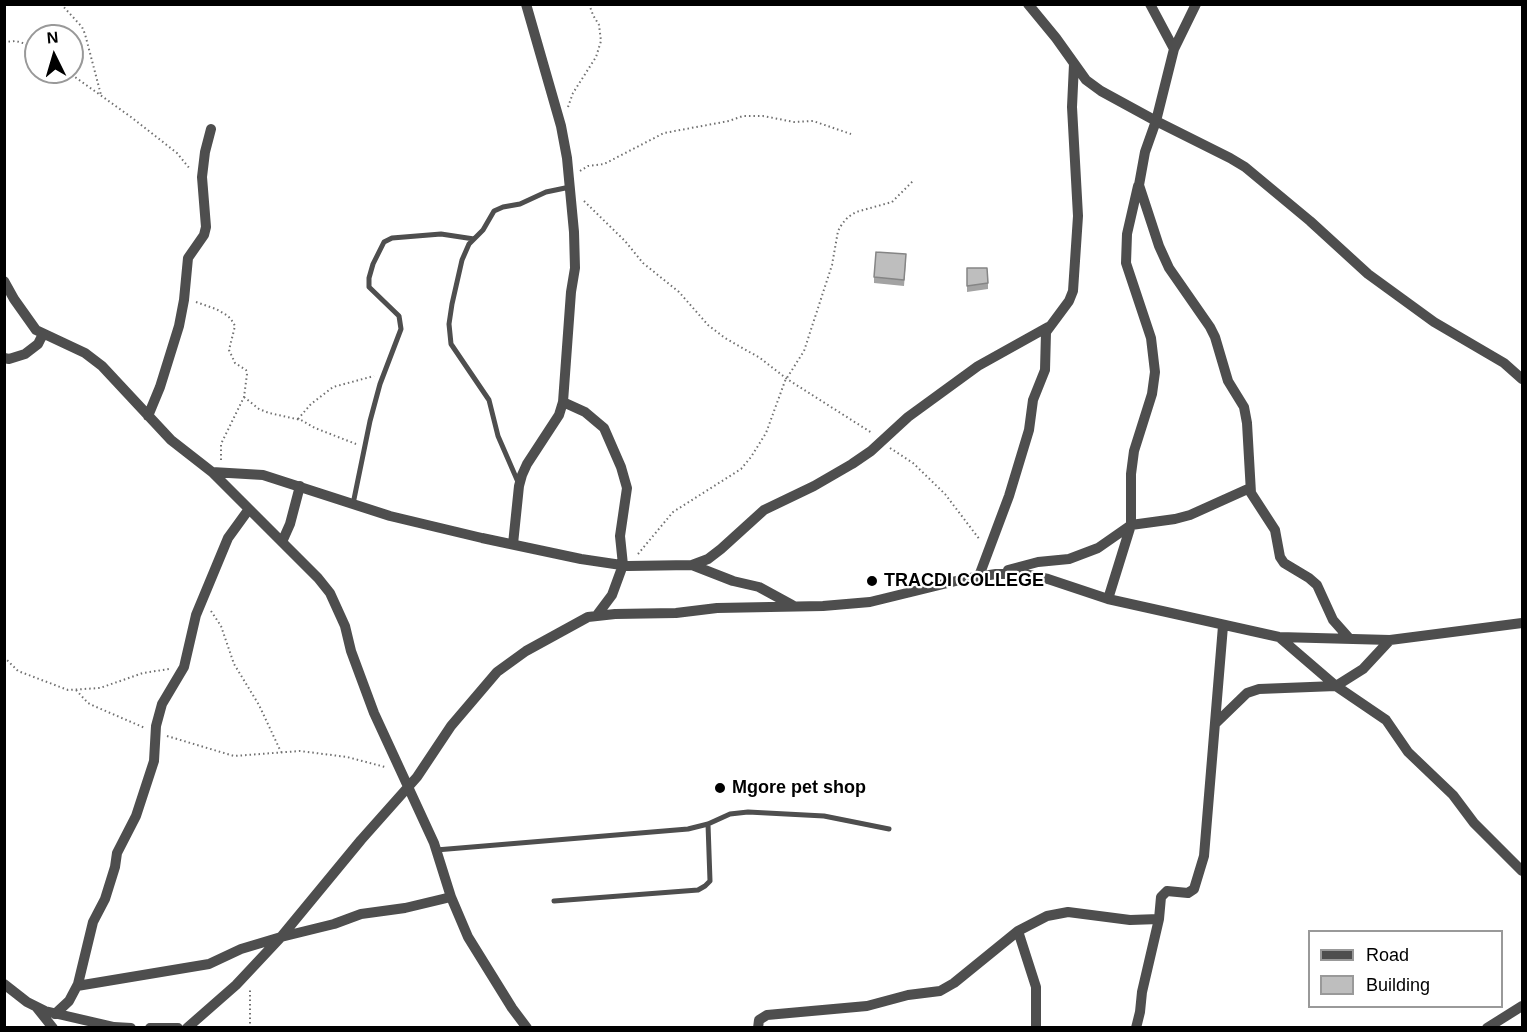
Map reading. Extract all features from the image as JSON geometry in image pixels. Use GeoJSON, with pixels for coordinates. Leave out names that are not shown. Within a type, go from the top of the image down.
{"type":"FeatureCollection","features":[{"type":"Feature","properties":{"kind":"street"},"geometry":{"type":"LineString","coordinates":[[513,544],[519,486],[527,464],[559,415],[563,402],[571,292],[575,268],[570,186],[561,126],[526,4]]}},
{"type":"Feature","properties":{"kind":"street"},"geometry":{"type":"LineString","coordinates":[[1028,4],[1086,80],[1101,91],[1245,167],[1310,221],[1368,274],[1434,322],[1504,363],[1522,379]]}},
{"type":"Feature","properties":{"kind":"street"},"geometry":{"type":"LineString","coordinates":[[1150,4],[1174,49]]}},
{"type":"Feature","properties":{"kind":"street"},"geometry":{"type":"LineString","coordinates":[[1108,599],[1131,525],[1131,474],[1134,451],[1152,394],[1155,372],[1150,338],[1126,263],[1127,234],[1145,152],[1156,121],[1174,49],[1196,4]]}},
{"type":"Feature","properties":{"kind":"street"},"geometry":{"type":"LineString","coordinates":[[979,576],[1009,496],[1029,430],[1033,400],[1045,369],[1044,339],[1048,327],[1069,301],[1074,277],[1078,216],[1072,107],[1074,64]]}},
{"type":"Feature","properties":{"kind":"street"},"geometry":{"type":"LineString","coordinates":[[148,416],[160,387],[184,300],[188,258],[204,235],[206,227],[202,185],[205,152],[211,129]]}},
{"type":"Feature","properties":{"kind":"street"},"geometry":{"type":"LineString","coordinates":[[1138,185],[1158,246],[1169,268],[1210,327],[1228,381],[1244,407],[1252,498],[1277,533],[1280,557],[1284,563],[1317,585],[1333,620],[1349,638]]}},
{"type":"Feature","properties":{"kind":"street"},"geometry":{"type":"LineString","coordinates":[[4,281],[27,320],[36,330],[85,353],[102,366],[171,440],[212,472],[318,578],[334,601],[374,713],[436,850],[451,897],[468,937],[527,1028]]}},
{"type":"Feature","properties":{"kind":"street"},"geometry":{"type":"LineString","coordinates":[[212,472],[262,475],[390,516],[625,566],[692,565],[708,559],[764,510],[838,473],[862,458],[923,405],[978,366],[1048,327]]}},
{"type":"Feature","properties":{"kind":"street"},"geometry":{"type":"LineString","coordinates":[[4,358],[18,357],[31,350],[43,334]]}},
{"type":"Feature","properties":{"kind":"street"},"geometry":{"type":"LineString","coordinates":[[563,402],[585,412],[604,428],[621,467],[627,488],[620,536],[625,566],[612,595],[597,615]]}},
{"type":"Feature","properties":{"kind":"street"},"geometry":{"type":"LineString","coordinates":[[282,542],[290,524],[300,486]]}},
{"type":"Feature","properties":{"kind":"street"},"geometry":{"type":"LineString","coordinates":[[996,574],[1038,562],[1069,560],[1098,548],[1131,525],[1190,515],[1250,488]]}},
{"type":"Feature","properties":{"kind":"street"},"geometry":{"type":"LineString","coordinates":[[55,1014],[69,1001],[77,987],[93,922],[105,899],[115,869],[116,855],[136,816],[154,761],[156,732],[162,704],[184,667],[192,627],[228,538],[249,509]]}},
{"type":"Feature","properties":{"kind":"street"},"geometry":{"type":"LineString","coordinates":[[692,565],[733,581],[759,587],[793,606]]}},
{"type":"Feature","properties":{"kind":"street"},"geometry":{"type":"LineString","coordinates":[[187,1028],[236,985],[281,937],[361,840],[409,787],[451,726],[497,672],[526,651],[588,617],[870,602],[979,576],[1024,574],[1048,579],[1108,599],[1279,637],[1390,640],[1522,623]]}},
{"type":"Feature","properties":{"kind":"street"},"geometry":{"type":"LineString","coordinates":[[1136,1028],[1159,919],[1161,897],[1167,891],[1188,893],[1194,889],[1204,855],[1223,626]]}},
{"type":"Feature","properties":{"kind":"street"},"geometry":{"type":"LineString","coordinates":[[1279,637],[1336,686],[1386,720],[1408,752],[1453,795],[1474,823],[1522,871]]}},
{"type":"Feature","properties":{"kind":"street"},"geometry":{"type":"LineString","coordinates":[[1215,723],[1247,693],[1259,689],[1336,686],[1364,669],[1390,640]]}},
{"type":"Feature","properties":{"kind":"street"},"geometry":{"type":"LineString","coordinates":[[77,987],[209,964],[241,949],[323,927],[368,912],[405,908],[451,897]]}},
{"type":"Feature","properties":{"kind":"street"},"geometry":{"type":"LineString","coordinates":[[758,1028],[759,1020],[767,1016],[867,1006],[908,995],[940,991],[954,983],[1018,931],[1047,916],[1068,912],[1130,920],[1159,919]]}},
{"type":"Feature","properties":{"kind":"street"},"geometry":{"type":"LineString","coordinates":[[1018,931],[1036,987],[1036,1028]]}},
{"type":"Feature","properties":{"kind":"street"},"geometry":{"type":"LineString","coordinates":[[4,984],[27,1002],[55,1014],[111,1027],[131,1028]]}},
{"type":"Feature","properties":{"kind":"street"},"geometry":{"type":"LineString","coordinates":[[35,1006],[53,1028]]}},
{"type":"Feature","properties":{"kind":"street"},"geometry":{"type":"LineString","coordinates":[[1487,1028],[1522,1006]]}},
{"type":"Feature","properties":{"kind":"street"},"geometry":{"type":"LineString","coordinates":[[150,1028],[178,1028]]}},
{"type":"Feature","properties":{"kind":"lane"},"geometry":{"type":"LineString","coordinates":[[519,486],[498,436],[489,400],[460,359],[450,339],[452,304],[462,260],[469,244],[483,230],[497,209],[520,204],[546,192],[570,186]]}},
{"type":"Feature","properties":{"kind":"lane"},"geometry":{"type":"LineString","coordinates":[[353,504],[370,421],[401,329],[399,316],[374,293],[368,284],[373,264],[384,243],[392,238],[441,234],[474,239]]}},
{"type":"Feature","properties":{"kind":"lane"},"geometry":{"type":"LineString","coordinates":[[436,850],[668,831],[708,824],[730,814],[748,812],[824,816],[889,829]]}},
{"type":"Feature","properties":{"kind":"lane"},"geometry":{"type":"LineString","coordinates":[[554,901],[698,890],[710,881],[708,824]]}},
{"type":"Feature","properties":{"kind":"path"},"geometry":{"type":"LineString","coordinates":[[61,4],[82,27],[101,96]]}},
{"type":"Feature","properties":{"kind":"path"},"geometry":{"type":"LineString","coordinates":[[561,126],[573,93],[596,57],[602,41],[599,25],[590,4]]}},
{"type":"Feature","properties":{"kind":"path"},"geometry":{"type":"LineString","coordinates":[[4,42],[16,41],[24,43]]}},
{"type":"Feature","properties":{"kind":"path"},"geometry":{"type":"LineString","coordinates":[[84,84],[177,153],[202,185]]}},
{"type":"Feature","properties":{"kind":"path"},"geometry":{"type":"LineString","coordinates":[[851,134],[813,121],[794,123],[763,116],[743,116],[729,121],[664,133],[604,164],[586,167],[570,186],[643,262],[679,292],[708,325],[772,366],[787,379],[857,422],[913,463],[945,494],[988,552]]}},
{"type":"Feature","properties":{"kind":"path"},"geometry":{"type":"LineString","coordinates":[[625,566],[673,513],[741,469],[760,445],[787,379],[804,351],[842,224],[856,212],[892,202],[913,181]]}},
{"type":"Feature","properties":{"kind":"path"},"geometry":{"type":"LineString","coordinates":[[184,300],[216,309],[233,322],[235,326],[229,350],[235,363],[246,370],[247,381],[244,397],[221,444],[224,472]]}},
{"type":"Feature","properties":{"kind":"path"},"geometry":{"type":"LineString","coordinates":[[298,419],[311,404],[333,387],[372,377],[386,368]]}},
{"type":"Feature","properties":{"kind":"path"},"geometry":{"type":"LineString","coordinates":[[244,397],[259,409],[298,419],[365,447]]}},
{"type":"Feature","properties":{"kind":"path"},"geometry":{"type":"LineString","coordinates":[[205,594],[213,615],[221,626],[234,664],[260,705],[282,753]]}},
{"type":"Feature","properties":{"kind":"path"},"geometry":{"type":"LineString","coordinates":[[4,657],[18,671],[57,687],[76,690],[100,688],[143,673],[184,667]]}},
{"type":"Feature","properties":{"kind":"path"},"geometry":{"type":"LineString","coordinates":[[76,690],[94,706],[156,732],[234,756],[300,751],[347,757],[402,772]]}},
{"type":"Feature","properties":{"kind":"path"},"geometry":{"type":"LineString","coordinates":[[249,971],[250,1028]]}},
{"type":"Feature","properties":{"kind":"building"},"geometry":{"type":"Polygon","coordinates":[[[876,252],[906,254],[904,280],[874,277],[876,252]]]}},
{"type":"Feature","properties":{"kind":"building"},"geometry":{"type":"Polygon","coordinates":[[[967,268],[987,268],[988,283],[967,286],[967,268]]]}},
{"type":"Feature","properties":{"kind":"place","name":"TRACDI COLLEGE"},"geometry":{"type":"Point","coordinates":[872,581]}},
{"type":"Feature","properties":{"kind":"place","name":"Mgore pet shop"},"geometry":{"type":"Point","coordinates":[720,788]}}]}
